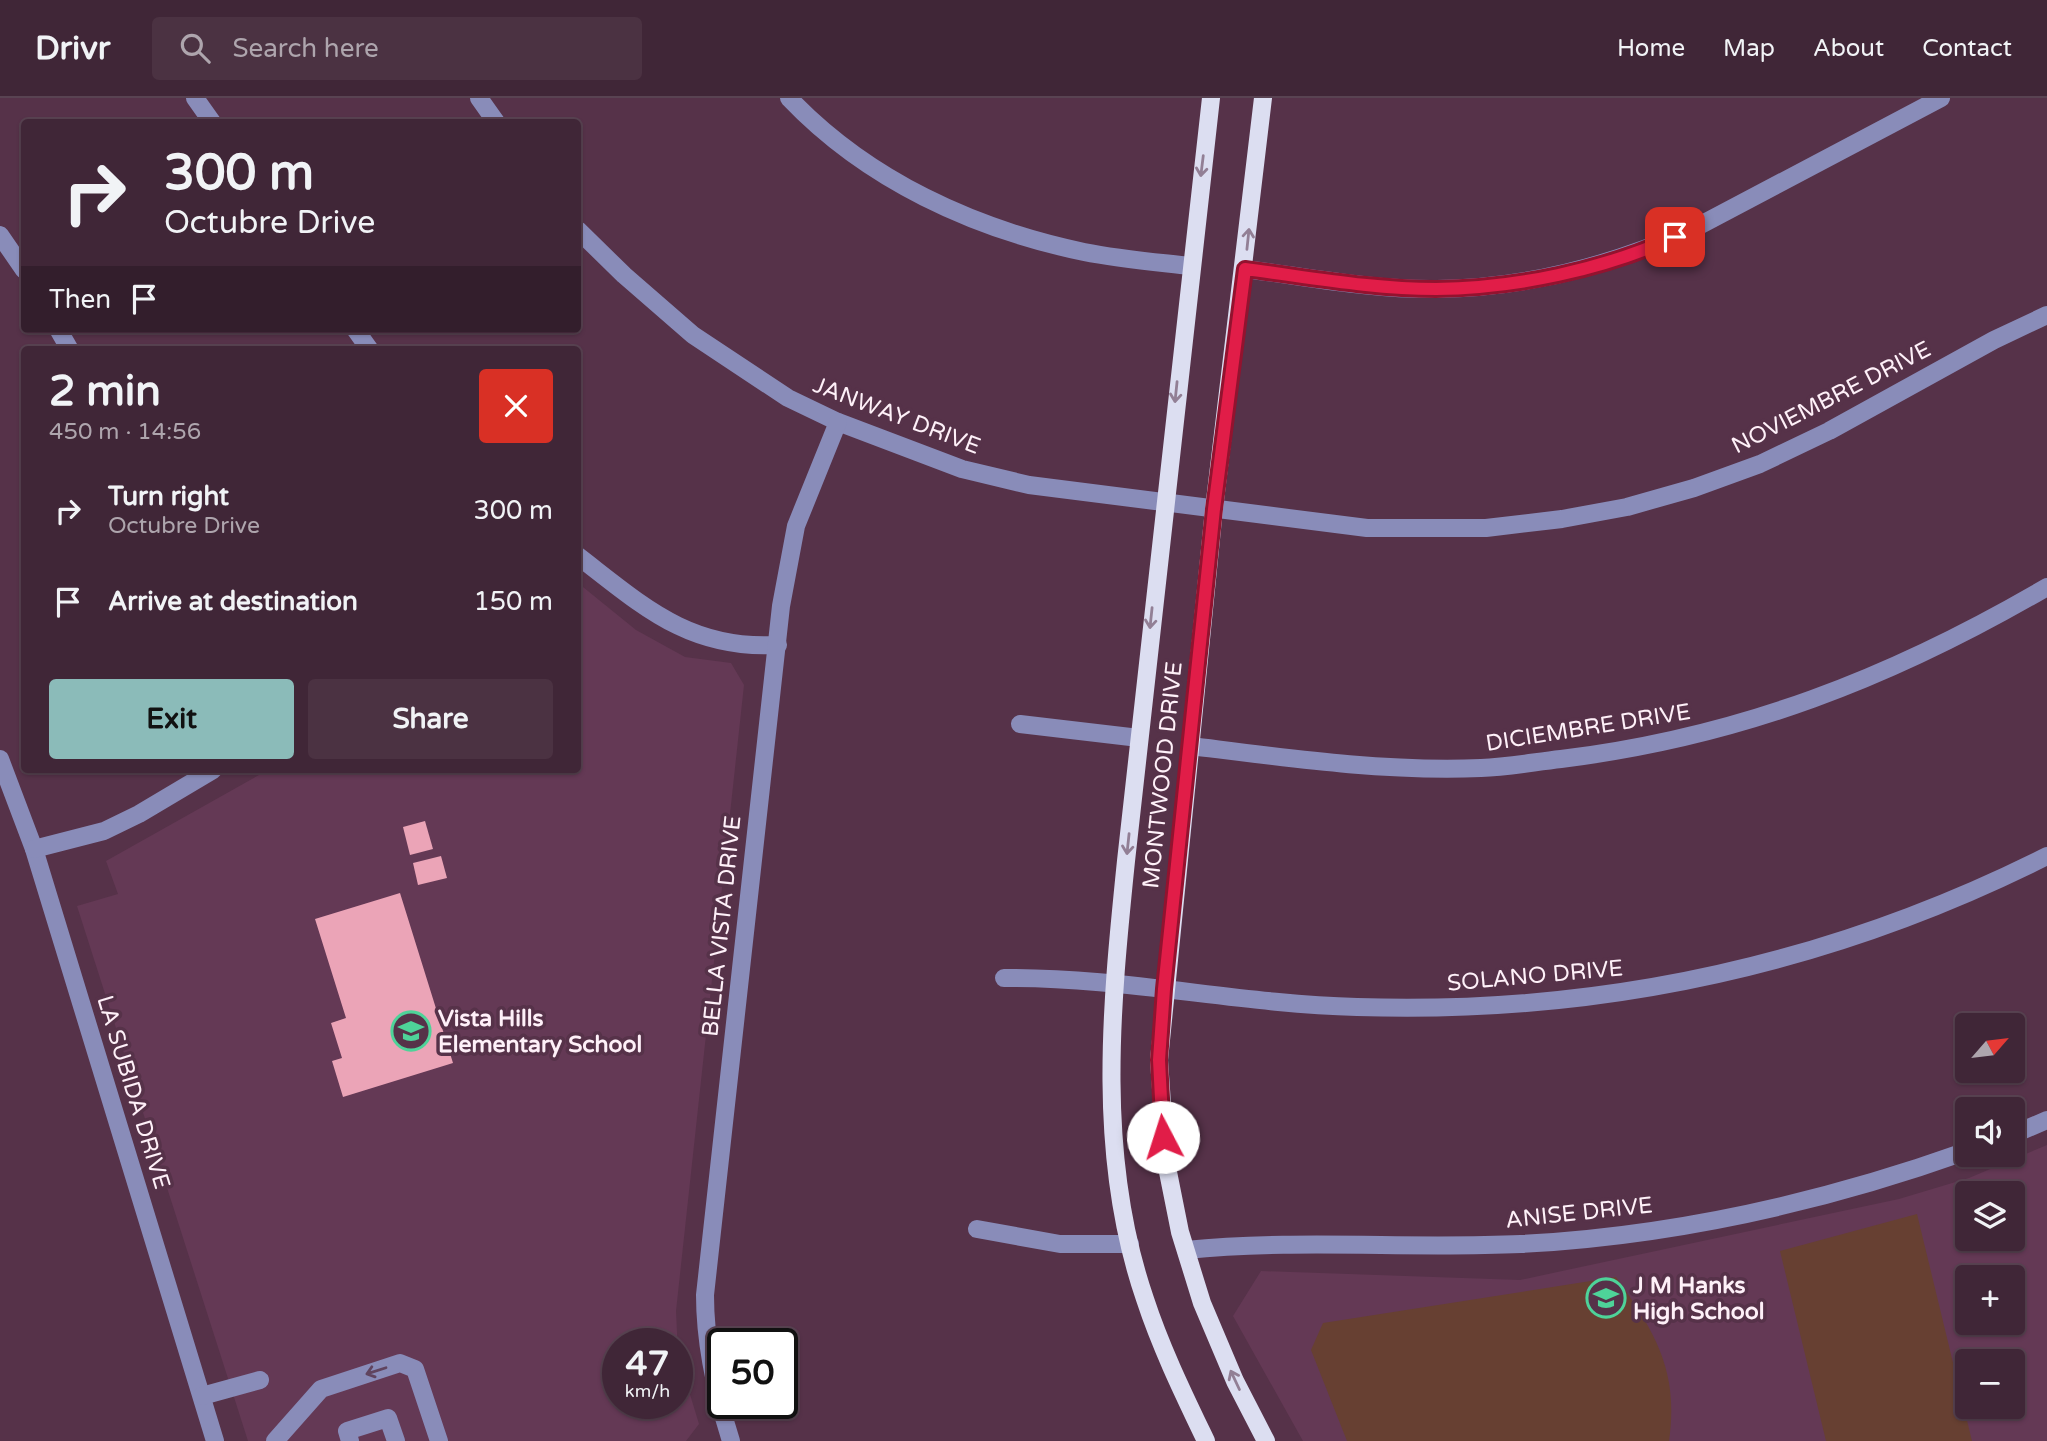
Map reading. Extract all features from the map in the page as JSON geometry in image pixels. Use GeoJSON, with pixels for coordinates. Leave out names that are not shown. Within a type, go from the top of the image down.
{"type":"FeatureCollection","features":[{"type":"Feature","properties":{"kind":"main road","name":"MONTWOOD DRIVE"},"geometry":{"type":"LineString","coordinates":[[1206,1441],[1145,1299],[1129,1244],[1110,1097],[1113,983],[1164,500],[1211,98]]}},
{"type":"Feature","properties":{"kind":"main road","name":"MONTWOOD DRIVE"},"geometry":{"type":"LineString","coordinates":[[1263,98],[1245,269],[1214,509],[1159,1060],[1166,1161],[1186,1250],[1202,1303],[1266,1441]]}},
{"type":"Feature","properties":{"kind":"street"},"geometry":{"type":"LineString","coordinates":[[195,98],[210,119]]}},
{"type":"Feature","properties":{"kind":"street"},"geometry":{"type":"LineString","coordinates":[[479,98],[494,119]]}},
{"type":"Feature","properties":{"kind":"street"},"geometry":{"type":"LineString","coordinates":[[789,98],[871,165],[949,210],[996,229],[1087,253],[1190,266]]}},
{"type":"Feature","properties":{"kind":"street"},"geometry":{"type":"LineString","coordinates":[[1245,269],[1376,286],[1436,289],[1532,280],[1595,265],[1691,230],[1941,98]]}},
{"type":"Feature","properties":{"kind":"street","name":"JANWAY DRIVE"},"geometry":{"type":"LineString","coordinates":[[581,233],[693,335],[788,398],[838,422],[962,469],[1029,485],[1164,500],[1214,509]]}},
{"type":"Feature","properties":{"kind":"street"},"geometry":{"type":"LineString","coordinates":[[0,235],[21,266]]}},
{"type":"Feature","properties":{"kind":"street","name":"NOVIEMBRE DRIVE"},"geometry":{"type":"LineString","coordinates":[[1214,509],[1367,528],[1426,530],[1499,526],[1627,508],[1760,464],[2047,315]]}},
{"type":"Feature","properties":{"kind":"street","name":"BELLA VISTA DRIVE"},"geometry":{"type":"LineString","coordinates":[[731,1441],[712,1370],[705,1326],[705,1295],[781,606],[796,526],[838,422]]}},
{"type":"Feature","properties":{"kind":"street"},"geometry":{"type":"LineString","coordinates":[[581,558],[655,615],[680,629],[730,644],[778,645]]}},
{"type":"Feature","properties":{"kind":"street","name":"DICIEMBRE DRIVE"},"geometry":{"type":"LineString","coordinates":[[1191,746],[1327,764],[1482,768],[1622,751],[1723,729],[1839,691],[1976,627],[2047,587]]}},
{"type":"Feature","properties":{"kind":"street"},"geometry":{"type":"LineString","coordinates":[[1020,724],[1139,737]]}},
{"type":"Feature","properties":{"kind":"street","name":"LA SUBIDA DRIVE"},"geometry":{"type":"LineString","coordinates":[[0,760],[34,849],[215,1441]]}},
{"type":"Feature","properties":{"kind":"street"},"geometry":{"type":"LineString","coordinates":[[34,849],[104,831],[139,814],[208,773]]}},
{"type":"Feature","properties":{"kind":"street","name":"SOLANO DRIVE"},"geometry":{"type":"LineString","coordinates":[[1004,978],[1053,977],[1358,1007],[1542,1003],[1622,994],[1792,957],[1870,933],[1947,903],[2047,856]]}},
{"type":"Feature","properties":{"kind":"street"},"geometry":{"type":"LineString","coordinates":[[2025,1130],[2047,1121]]}},
{"type":"Feature","properties":{"kind":"street","name":"ANISE DRIVE"},"geometry":{"type":"LineString","coordinates":[[1186,1250],[1288,1244],[1525,1244],[1638,1231],[1768,1209],[1896,1177],[1955,1156]]}},
{"type":"Feature","properties":{"kind":"street"},"geometry":{"type":"LineString","coordinates":[[977,1229],[1060,1244],[1129,1244]]}},
{"type":"Feature","properties":{"kind":"street"},"geometry":{"type":"LineString","coordinates":[[275,1441],[321,1389],[400,1363],[415,1369],[439,1441]]}},
{"type":"Feature","properties":{"kind":"street"},"geometry":{"type":"LineString","coordinates":[[202,1396],[260,1380]]}},
{"type":"Feature","properties":{"kind":"street"},"geometry":{"type":"LineString","coordinates":[[350,1441],[347,1432],[388,1418],[396,1441]]}},
{"type":"Feature","properties":{"kind":"shaded area","name":"Vista Hills Elementary School"},"geometry":{"type":"Polygon","coordinates":[[[581,585],[636,630],[685,657],[731,663],[744,685],[676,1311],[677,1328],[602,1328],[602,1419],[693,1419],[693,1404],[699,1424],[686,1441],[248,1441],[77,906],[118,894],[106,861],[263,773],[581,773],[581,585]]]}},
{"type":"Feature","properties":{"kind":"shaded area","name":"J M Hanks High School"},"geometry":{"type":"Polygon","coordinates":[[[2047,1145],[2047,1441],[1303,1441],[1233,1316],[1261,1271],[1520,1280],[1899,1199],[1955,1182],[1955,1251],[2025,1251],[2025,1181],[1959,1181],[1995,1167],[2025,1167],[2025,1154],[2047,1145]]]}},
{"type":"Feature","properties":{"kind":"shaded area"},"geometry":{"type":"Polygon","coordinates":[[[1917,1214],[1955,1371],[1955,1419],[1967,1419],[1972,1441],[1826,1441],[1780,1251],[1917,1214]]]}},
{"type":"Feature","properties":{"kind":"shaded area"},"geometry":{"type":"Polygon","coordinates":[[[1616,1277],[1642,1316],[1661,1353],[1670,1394],[1669,1441],[1347,1441],[1311,1350],[1323,1323],[1616,1277]]]}},
{"type":"Feature","properties":{"kind":"building"},"geometry":{"type":"Polygon","coordinates":[[[425,821],[433,849],[410,855],[403,827],[425,821]]]}},
{"type":"Feature","properties":{"kind":"building"},"geometry":{"type":"Polygon","coordinates":[[[441,856],[447,878],[418,885],[413,863],[441,856]]]}},
{"type":"Feature","properties":{"kind":"building"},"geometry":{"type":"Polygon","coordinates":[[[400,893],[453,1063],[343,1097],[332,1061],[342,1058],[331,1023],[346,1018],[315,919],[400,893]]]}},
{"type":"Feature","properties":{"kind":"place","name":"Vista Hills Elementary School"},"geometry":{"type":"Point","coordinates":[411,1031]}},
{"type":"Feature","properties":{"kind":"place","name":"J M Hanks High School"},"geometry":{"type":"Point","coordinates":[1606,1298]}},
{"type":"Feature","properties":{"kind":"route"},"geometry":{"type":"LineString","coordinates":[[1163,1137],[1159,1060],[1164,989],[1214,509],[1245,269],[1376,286],[1436,289],[1487,286],[1532,280],[1595,265],[1675,237]]}}]}
